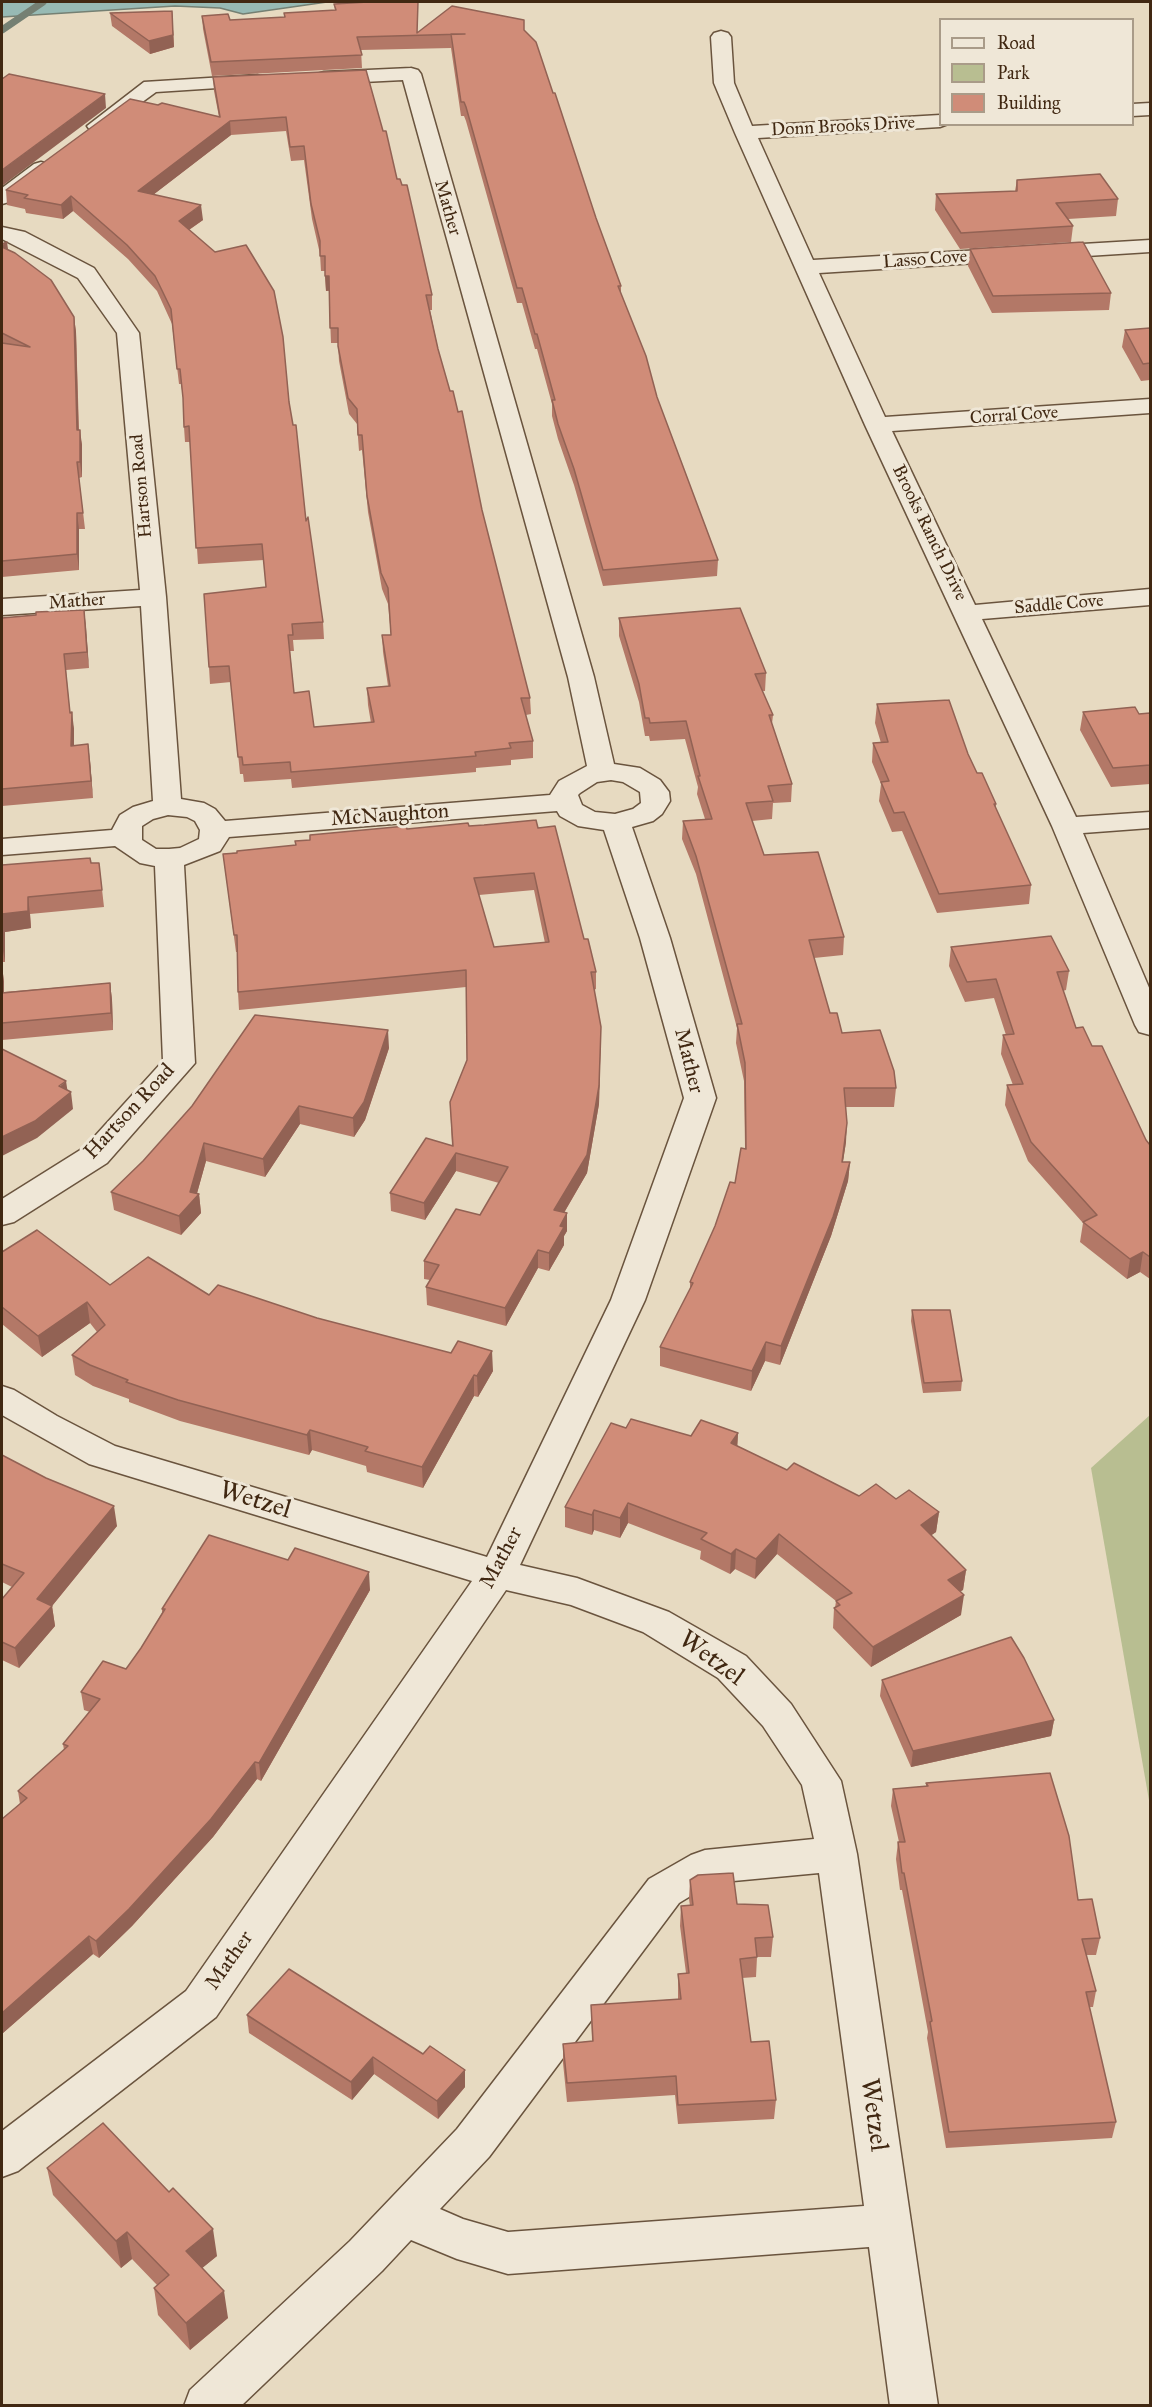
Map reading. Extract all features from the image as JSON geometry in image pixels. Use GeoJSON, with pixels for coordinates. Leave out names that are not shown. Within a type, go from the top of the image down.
{"type":"FeatureCollection","features":[{"type":"Feature","properties":{"kind":"street","name":"Brooks Ranch Drive"},"geometry":{"type":"LineString","coordinates":[[720,37],[724,83],[745,133],[877,425],[1066,826],[1150,1025]]}},
{"type":"Feature","properties":{"kind":"street","name":"Mather"},"geometry":{"type":"LineString","coordinates":[[304,79],[411,74],[581,677],[602,772]]}},
{"type":"Feature","properties":{"kind":"street"},"geometry":{"type":"LineString","coordinates":[[76,142],[151,86],[281,80]]}},
{"type":"Feature","properties":{"kind":"street"},"geometry":{"type":"LineString","coordinates":[[1134,110],[1150,109]]}},
{"type":"Feature","properties":{"kind":"street","name":"Donn Brooks Drive"},"geometry":{"type":"LineString","coordinates":[[745,133],[939,121]]}},
{"type":"Feature","properties":{"kind":"street"},"geometry":{"type":"LineString","coordinates":[[2,198],[57,156]]}},
{"type":"Feature","properties":{"kind":"street","name":"Hartson Road"},"geometry":{"type":"LineString","coordinates":[[2,233],[17,237],[86,273],[128,333],[153,597],[167,806]]}},
{"type":"Feature","properties":{"kind":"street","name":"Lasso Cove"},"geometry":{"type":"LineString","coordinates":[[807,267],[1150,246]]}},
{"type":"Feature","properties":{"kind":"street","name":"Corral Cove"},"geometry":{"type":"LineString","coordinates":[[877,425],[1150,406]]}},
{"type":"Feature","properties":{"kind":"street","name":"Mather"},"geometry":{"type":"LineString","coordinates":[[2,607],[153,597]]}},
{"type":"Feature","properties":{"kind":"street","name":"Saddle Cove"},"geometry":{"type":"LineString","coordinates":[[967,613],[1150,597]]}},
{"type":"Feature","properties":{"kind":"street"},"geometry":{"type":"LineString","coordinates":[[602,772],[630,774],[641,779],[655,792],[656,801],[652,808],[643,815],[616,823],[588,820],[570,810],[564,795],[569,787],[590,774],[602,772]]}},
{"type":"Feature","properties":{"kind":"street","name":"McNaughton"},"geometry":{"type":"LineString","coordinates":[[214,830],[566,802]]}},
{"type":"Feature","properties":{"kind":"street"},"geometry":{"type":"LineString","coordinates":[[167,806],[194,809],[212,822],[214,830],[215,837],[210,845],[199,852],[169,858],[150,857],[137,851],[128,844],[126,837],[130,821],[143,813],[167,806]]}},
{"type":"Feature","properties":{"kind":"street"},"geometry":{"type":"LineString","coordinates":[[1066,826],[1150,820]]}},
{"type":"Feature","properties":{"kind":"street","name":"Mather"},"geometry":{"type":"LineString","coordinates":[[2,2157],[201,2004],[496,1574],[628,1300],[700,1098],[655,938],[616,823]]}},
{"type":"Feature","properties":{"kind":"street"},"geometry":{"type":"LineString","coordinates":[[2,847],[126,837]]}},
{"type":"Feature","properties":{"kind":"street","name":"Hartson Road"},"geometry":{"type":"LineString","coordinates":[[2,1214],[96,1155],[179,1063],[169,858]]}},
{"type":"Feature","properties":{"kind":"street","name":"Wetzel"},"geometry":{"type":"LineString","coordinates":[[2,1399],[44,1425],[102,1455],[496,1574],[577,1592],[656,1622],[732,1667],[777,1715],[821,1781],[837,1854],[914,2406]]}},
{"type":"Feature","properties":{"kind":"street"},"geometry":{"type":"LineString","coordinates":[[207,2406],[366,2256],[473,2143],[664,1891],[705,1867],[837,1854]]}},
{"type":"Feature","properties":{"kind":"street"},"geometry":{"type":"LineString","coordinates":[[404,2215],[456,2238],[508,2253],[888,2225]]}},
{"type":"Feature","properties":{"kind":"green space"},"geometry":{"type":"Polygon","coordinates":[[[1150,1415],[1150,1806],[1091,1468],[1150,1415]]]}},
{"type":"Feature","properties":{"kind":"water"},"geometry":{"type":"Polygon","coordinates":[[[2,2],[327,2],[243,14],[220,8],[175,6],[2,17],[2,2]]]}},
{"type":"Feature","properties":{"kind":"building"},"geometry":{"type":"Polygon","coordinates":[[[418,2],[417,33],[452,6],[524,20],[524,30],[536,42],[553,93],[555,93],[621,286],[618,286],[646,356],[657,397],[718,560],[603,570],[574,469],[558,424],[552,400],[555,400],[537,334],[535,334],[522,288],[517,288],[466,107],[464,102],[461,102],[451,34],[357,37],[362,55],[211,62],[202,16],[228,14],[230,20],[285,17],[284,13],[336,10],[334,4],[418,2]]]}},
{"type":"Feature","properties":{"kind":"building"},"geometry":{"type":"Polygon","coordinates":[[[172,11],[173,35],[149,41],[110,13],[172,11]]]}},
{"type":"Feature","properties":{"kind":"building"},"geometry":{"type":"Polygon","coordinates":[[[366,70],[383,131],[386,131],[397,179],[400,179],[402,185],[407,185],[432,295],[426,295],[438,349],[458,412],[462,411],[482,510],[530,698],[521,698],[533,741],[509,743],[511,748],[475,752],[476,756],[291,772],[290,762],[243,765],[242,757],[238,757],[229,666],[209,667],[204,594],[266,587],[262,544],[196,548],[189,426],[184,427],[180,369],[177,369],[171,309],[155,276],[127,245],[71,196],[61,205],[24,198],[28,195],[6,190],[130,99],[158,105],[162,103],[220,117],[213,77],[366,70]],[[286,117],[230,121],[138,191],[201,205],[179,221],[215,252],[246,245],[274,291],[283,337],[289,402],[293,425],[296,425],[306,521],[308,517],[323,622],[292,624],[293,635],[288,635],[294,693],[309,691],[314,727],[374,722],[367,688],[390,686],[382,635],[391,635],[388,588],[381,573],[367,496],[362,435],[358,435],[357,409],[348,398],[338,346],[338,328],[330,328],[329,276],[325,276],[325,256],[320,256],[320,241],[311,204],[304,146],[290,147],[286,117]]]}},
{"type":"Feature","properties":{"kind":"building"},"geometry":{"type":"Polygon","coordinates":[[[9,74],[105,94],[2,170],[2,79],[9,74]]]}},
{"type":"Feature","properties":{"kind":"building"},"geometry":{"type":"Polygon","coordinates":[[[1100,174],[1118,199],[1056,203],[1073,226],[961,233],[936,194],[1017,191],[1017,180],[1100,174]]]}},
{"type":"Feature","properties":{"kind":"building"},"geometry":{"type":"Polygon","coordinates":[[[1083,242],[1111,293],[993,296],[970,249],[1083,242]]]}},
{"type":"Feature","properties":{"kind":"building"},"geometry":{"type":"Polygon","coordinates":[[[2,247],[15,253],[51,280],[74,317],[77,430],[80,430],[80,462],[77,462],[83,513],[77,513],[77,554],[2,561],[2,343],[30,347],[2,333],[2,247]]]}},
{"type":"Feature","properties":{"kind":"building"},"geometry":{"type":"Polygon","coordinates":[[[1150,328],[1150,363],[1143,364],[1125,330],[1150,328]]]}},
{"type":"Feature","properties":{"kind":"building"},"geometry":{"type":"Polygon","coordinates":[[[740,608],[766,673],[755,674],[773,715],[769,715],[792,784],[768,786],[773,801],[746,803],[764,855],[818,852],[844,937],[809,940],[830,1013],[837,1013],[842,1033],[880,1030],[894,1071],[896,1088],[844,1088],[847,1123],[842,1162],[850,1162],[833,1217],[781,1346],[766,1342],[752,1371],[660,1347],[693,1283],[690,1282],[715,1226],[730,1182],[735,1183],[741,1148],[746,1149],[745,1063],[737,1024],[742,1024],[696,856],[683,821],[712,819],[698,776],[700,776],[686,721],[650,723],[649,718],[645,718],[639,684],[619,618],[740,608]]]}},
{"type":"Feature","properties":{"kind":"building"},"geometry":{"type":"Polygon","coordinates":[[[84,610],[87,652],[64,654],[70,713],[72,712],[71,746],[88,744],[91,781],[2,789],[2,618],[36,615],[36,612],[84,610]]]}},
{"type":"Feature","properties":{"kind":"building"},"geometry":{"type":"Polygon","coordinates":[[[949,700],[968,754],[977,773],[982,773],[1031,885],[939,894],[904,812],[894,813],[881,782],[889,781],[873,743],[888,742],[877,704],[949,700]]]}},
{"type":"Feature","properties":{"kind":"building"},"geometry":{"type":"Polygon","coordinates":[[[1135,707],[1139,714],[1150,713],[1150,765],[1113,768],[1083,712],[1135,707]]]}},
{"type":"Feature","properties":{"kind":"building"},"geometry":{"type":"Polygon","coordinates":[[[536,820],[538,828],[555,826],[584,939],[588,939],[596,972],[591,972],[601,1027],[599,1086],[587,1155],[554,1210],[567,1213],[560,1226],[564,1227],[549,1253],[538,1250],[505,1308],[426,1287],[439,1265],[424,1261],[456,1209],[480,1215],[508,1167],[456,1153],[424,1203],[390,1193],[426,1138],[453,1146],[450,1102],[467,1060],[466,970],[238,992],[237,935],[234,935],[223,854],[296,845],[295,841],[310,840],[310,835],[406,826],[407,829],[536,820]],[[534,873],[474,878],[494,947],[549,942],[534,873]]]}},
{"type":"Feature","properties":{"kind":"building"},"geometry":{"type":"Polygon","coordinates":[[[90,858],[91,863],[99,863],[102,890],[28,897],[28,911],[2,914],[2,865],[90,858]]]}},
{"type":"Feature","properties":{"kind":"building"},"geometry":{"type":"Polygon","coordinates":[[[1051,936],[1069,971],[1057,972],[1076,1028],[1083,1027],[1092,1046],[1102,1046],[1150,1145],[1150,1257],[1143,1252],[1130,1259],[1083,1222],[1097,1215],[1031,1142],[1007,1085],[1023,1084],[1003,1035],[1014,1034],[996,979],[967,982],[951,947],[1051,936]]]}},
{"type":"Feature","properties":{"kind":"building"},"geometry":{"type":"Polygon","coordinates":[[[110,983],[111,1013],[2,1023],[2,993],[110,983]]]}},
{"type":"Feature","properties":{"kind":"building"},"geometry":{"type":"Polygon","coordinates":[[[255,1015],[388,1030],[364,1102],[353,1118],[299,1106],[263,1159],[204,1143],[190,1192],[199,1194],[179,1216],[111,1192],[143,1161],[192,1106],[255,1015]]]}},
{"type":"Feature","properties":{"kind":"building"},"geometry":{"type":"Polygon","coordinates":[[[2,1049],[66,1081],[59,1086],[71,1092],[35,1121],[2,1137],[2,1049]]]}},
{"type":"Feature","properties":{"kind":"building"},"geometry":{"type":"Polygon","coordinates":[[[37,1230],[110,1285],[148,1257],[209,1295],[218,1285],[317,1318],[451,1353],[458,1341],[492,1351],[477,1376],[474,1375],[422,1467],[365,1451],[368,1447],[310,1430],[307,1435],[178,1400],[126,1382],[128,1380],[90,1365],[72,1355],[105,1325],[87,1302],[38,1336],[2,1307],[2,1252],[37,1230]]]}},
{"type":"Feature","properties":{"kind":"building"},"geometry":{"type":"Polygon","coordinates":[[[912,1310],[950,1310],[962,1381],[924,1383],[912,1310]]]}},
{"type":"Feature","properties":{"kind":"building"},"geometry":{"type":"Polygon","coordinates":[[[631,1419],[691,1436],[701,1420],[738,1433],[731,1443],[787,1470],[794,1463],[859,1496],[876,1484],[896,1499],[909,1490],[939,1512],[921,1525],[966,1570],[948,1580],[964,1595],[873,1647],[834,1608],[840,1605],[836,1601],[852,1593],[779,1534],[756,1559],[736,1549],[731,1554],[701,1539],[707,1533],[628,1503],[620,1518],[594,1510],[592,1515],[565,1507],[611,1423],[626,1428],[631,1419]]]}},
{"type":"Feature","properties":{"kind":"building"},"geometry":{"type":"Polygon","coordinates":[[[2,1455],[46,1478],[114,1506],[37,1599],[52,1606],[15,1648],[2,1642],[2,1599],[24,1573],[2,1564],[2,1455]]]}},
{"type":"Feature","properties":{"kind":"building"},"geometry":{"type":"Polygon","coordinates":[[[209,1535],[288,1560],[295,1548],[369,1572],[259,1763],[255,1762],[211,1819],[129,1909],[96,1941],[89,1936],[2,2013],[2,1819],[27,1798],[18,1791],[68,1746],[63,1744],[100,1699],[81,1692],[103,1661],[126,1669],[209,1535]]]}},
{"type":"Feature","properties":{"kind":"building"},"geometry":{"type":"Polygon","coordinates":[[[1011,1637],[1024,1658],[1054,1720],[913,1751],[882,1680],[1011,1637]]]}},
{"type":"Feature","properties":{"kind":"building"},"geometry":{"type":"Polygon","coordinates":[[[1050,1773],[1069,1836],[1078,1900],[1092,1899],[1100,1938],[1082,1939],[1096,1991],[1086,1992],[1116,2122],[949,2132],[930,2022],[932,2021],[904,1873],[902,1873],[898,1842],[905,1842],[893,1789],[928,1786],[926,1783],[1050,1773]]]}},
{"type":"Feature","properties":{"kind":"building"},"geometry":{"type":"Polygon","coordinates":[[[733,1873],[737,1904],[768,1905],[773,1937],[755,1938],[757,1957],[740,1959],[751,2042],[769,2041],[776,2100],[678,2105],[676,2076],[567,2083],[563,2044],[593,2041],[591,2005],[681,1999],[678,1974],[689,1973],[681,1906],[693,1905],[690,1880],[698,1875],[733,1873]]]}},
{"type":"Feature","properties":{"kind":"building"},"geometry":{"type":"Polygon","coordinates":[[[289,1969],[423,2054],[430,2046],[465,2070],[437,2101],[373,2057],[351,2082],[247,2015],[289,1969]]]}},
{"type":"Feature","properties":{"kind":"building"},"geometry":{"type":"Polygon","coordinates":[[[103,2123],[169,2192],[173,2188],[213,2229],[186,2251],[224,2291],[186,2323],[154,2288],[169,2275],[127,2232],[116,2241],[47,2168],[103,2123]]]}},
{"type":"Feature","properties":{"kind":"waterway"},"geometry":{"type":"LineString","coordinates":[[2,30],[43,2]]}}]}
